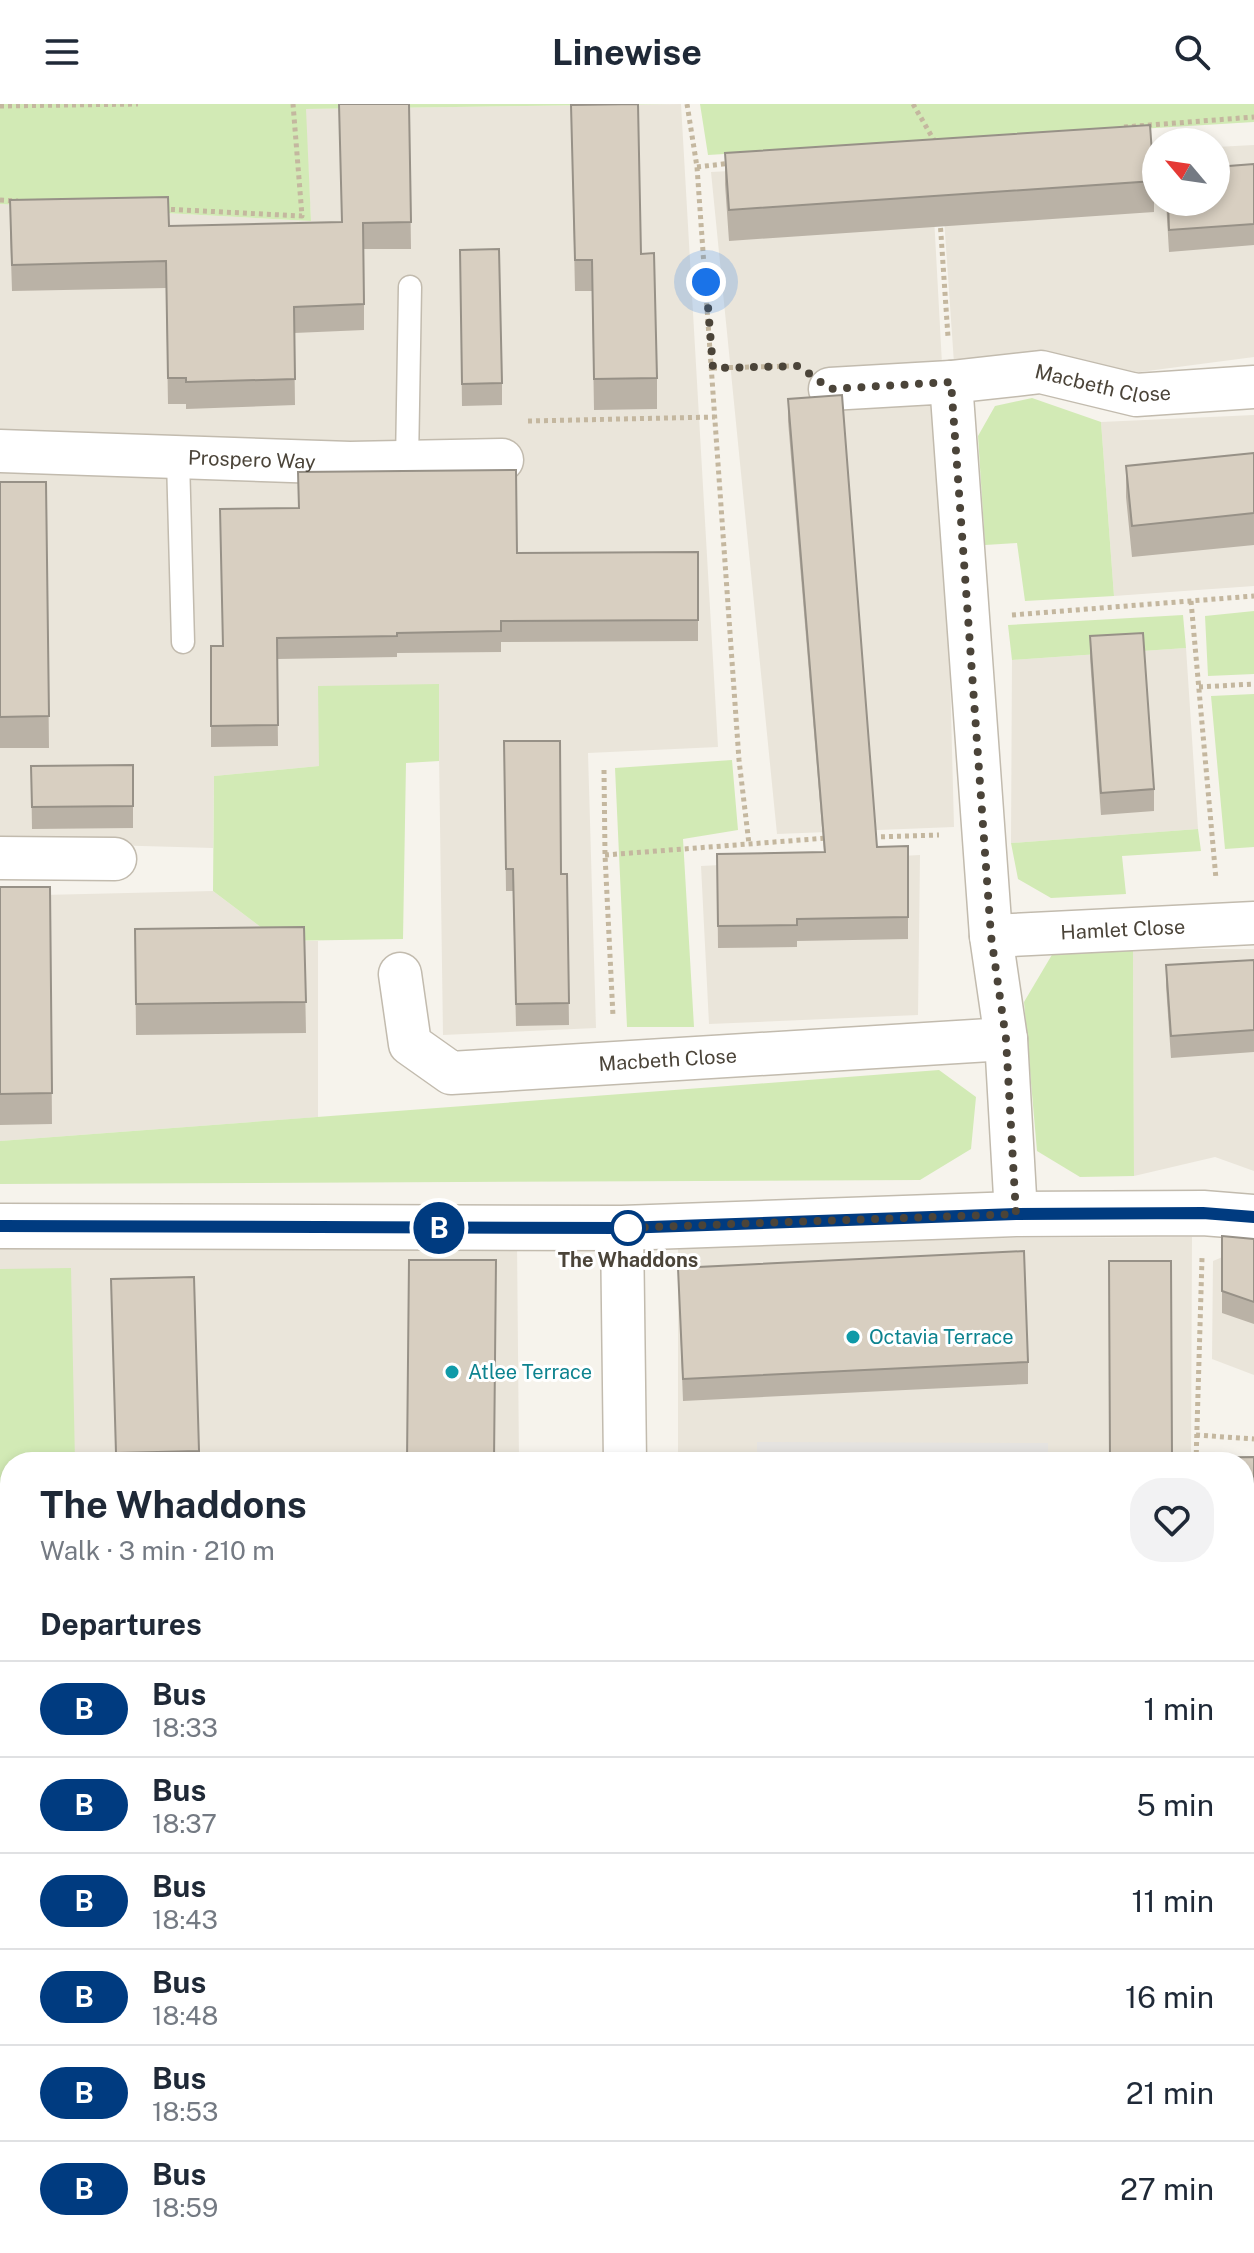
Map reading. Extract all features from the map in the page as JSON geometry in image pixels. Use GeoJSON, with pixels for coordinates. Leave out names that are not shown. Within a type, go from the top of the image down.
{"type":"FeatureCollection","features":[{"type":"Feature","properties":{"kind":"street","name":"Macbeth Close"},"geometry":{"type":"LineString","coordinates":[[830,389],[951,382],[1041,372],[1136,395],[1254,387]]}},
{"type":"Feature","properties":{"kind":"street"},"geometry":{"type":"LineString","coordinates":[[951,382],[991,936],[1006,1039],[1016,1214]]}},
{"type":"Feature","properties":{"kind":"street","name":"Prospero Way"},"geometry":{"type":"LineString","coordinates":[[0,451],[178,459],[407,463],[502,460]]}},
{"type":"Feature","properties":{"kind":"street"},"geometry":{"type":"LineString","coordinates":[[0,858],[115,859]]}},
{"type":"Feature","properties":{"kind":"street","name":"Hamlet Close"},"geometry":{"type":"LineString","coordinates":[[991,936],[1237,924]]}},
{"type":"Feature","properties":{"kind":"street","name":"Macbeth Close"},"geometry":{"type":"LineString","coordinates":[[400,974],[410,1044],[451,1073],[1006,1039]]}},
{"type":"Feature","properties":{"kind":"street"},"geometry":{"type":"LineString","coordinates":[[0,1226],[622,1228],[1016,1214],[1203,1213],[1254,1217]]}},
{"type":"Feature","properties":{"kind":"street"},"geometry":{"type":"LineString","coordinates":[[622,1228],[625,1452]]}},
{"type":"Feature","properties":{"kind":"lane"},"geometry":{"type":"LineString","coordinates":[[407,463],[410,287]]}},
{"type":"Feature","properties":{"kind":"lane"},"geometry":{"type":"LineString","coordinates":[[178,459],[183,642]]}},
{"type":"Feature","properties":{"kind":"path"},"geometry":{"type":"LineString","coordinates":[[0,106],[138,104]]}},
{"type":"Feature","properties":{"kind":"path"},"geometry":{"type":"LineString","coordinates":[[159,208],[302,216],[293,104]]}},
{"type":"Feature","properties":{"kind":"path"},"geometry":{"type":"LineString","coordinates":[[687,104],[697,167],[749,844]]}},
{"type":"Feature","properties":{"kind":"path"},"geometry":{"type":"LineString","coordinates":[[913,104],[935,141],[936,156]]}},
{"type":"Feature","properties":{"kind":"path"},"geometry":{"type":"LineString","coordinates":[[1110,128],[1254,117]]}},
{"type":"Feature","properties":{"kind":"path"},"geometry":{"type":"LineString","coordinates":[[919,143],[951,140]]}},
{"type":"Feature","properties":{"kind":"path"},"geometry":{"type":"LineString","coordinates":[[697,167],[745,162]]}},
{"type":"Feature","properties":{"kind":"path"},"geometry":{"type":"LineString","coordinates":[[0,200],[32,201]]}},
{"type":"Feature","properties":{"kind":"path"},"geometry":{"type":"LineString","coordinates":[[940,217],[951,382]]}},
{"type":"Feature","properties":{"kind":"path"},"geometry":{"type":"LineString","coordinates":[[713,368],[799,366],[830,389]]}},
{"type":"Feature","properties":{"kind":"path"},"geometry":{"type":"LineString","coordinates":[[502,460],[517,421],[715,417]]}},
{"type":"Feature","properties":{"kind":"path"},"geometry":{"type":"LineString","coordinates":[[968,618],[1254,596]]}},
{"type":"Feature","properties":{"kind":"path"},"geometry":{"type":"LineString","coordinates":[[1191,601],[1199,687],[1237,924]]}},
{"type":"Feature","properties":{"kind":"path"},"geometry":{"type":"LineString","coordinates":[[1199,687],[1254,684]]}},
{"type":"Feature","properties":{"kind":"path"},"geometry":{"type":"LineString","coordinates":[[604,770],[605,855],[616,1065]]}},
{"type":"Feature","properties":{"kind":"path"},"geometry":{"type":"LineString","coordinates":[[858,837],[984,834]]}},
{"type":"Feature","properties":{"kind":"path"},"geometry":{"type":"LineString","coordinates":[[605,855],[842,838]]}},
{"type":"Feature","properties":{"kind":"path"},"geometry":{"type":"LineString","coordinates":[[1196,1452],[1203,1213]]}},
{"type":"Feature","properties":{"kind":"path"},"geometry":{"type":"LineString","coordinates":[[1196,1435],[1254,1439]]}},
{"type":"Feature","properties":{"kind":"shaded area"},"geometry":{"type":"Polygon","coordinates":[[[681,104],[718,747],[588,753],[596,1028],[443,1035],[438,684],[319,766],[214,776],[213,848],[0,842],[0,204],[311,221],[305,109],[681,104]]]}},
{"type":"Feature","properties":{"kind":"shaded area"},"geometry":{"type":"Polygon","coordinates":[[[1254,145],[1254,357],[1132,373],[954,363],[940,161],[1142,151],[1142,216],[1230,216],[1230,146],[1254,145]]]}},
{"type":"Feature","properties":{"kind":"shaded area"},"geometry":{"type":"Polygon","coordinates":[[[931,161],[942,364],[954,827],[777,834],[711,172],[931,161]]]}},
{"type":"Feature","properties":{"kind":"shaded area"},"geometry":{"type":"Polygon","coordinates":[[[1254,415],[1254,586],[1114,596],[1101,422],[1254,415]]]}},
{"type":"Feature","properties":{"kind":"shaded area"},"geometry":{"type":"Polygon","coordinates":[[[1186,648],[1198,829],[1011,843],[1012,660],[1186,648]]]}},
{"type":"Feature","properties":{"kind":"shaded area"},"geometry":{"type":"Polygon","coordinates":[[[920,855],[918,1015],[709,1024],[701,866],[920,855]]]}},
{"type":"Feature","properties":{"kind":"shaded area"},"geometry":{"type":"Polygon","coordinates":[[[213,891],[279,941],[318,941],[318,1117],[0,1141],[0,896],[213,891]]]}},
{"type":"Feature","properties":{"kind":"shaded area"},"geometry":{"type":"Polygon","coordinates":[[[1133,949],[1254,949],[1254,1171],[1215,1157],[1134,1176],[1133,949]]]}},
{"type":"Feature","properties":{"kind":"shaded area"},"geometry":{"type":"Polygon","coordinates":[[[1192,1237],[1191,1452],[1047,1452],[1047,1443],[757,1443],[757,1452],[678,1452],[678,1240],[1192,1237]]]}},
{"type":"Feature","properties":{"kind":"shaded area"},"geometry":{"type":"Polygon","coordinates":[[[517,1241],[519,1452],[0,1452],[0,1244],[517,1241]]]}},
{"type":"Feature","properties":{"kind":"shaded area"},"geometry":{"type":"Polygon","coordinates":[[[1232,1253],[1254,1253],[1254,1375],[1212,1359],[1213,1261],[1232,1253]]]}},
{"type":"Feature","properties":{"kind":"shaded area"},"geometry":{"type":"Polygon","coordinates":[[[757,1442],[1048,1443],[1048,1452],[757,1452],[757,1442]]]}},
{"type":"Feature","properties":{"kind":"green space"},"geometry":{"type":"Polygon","coordinates":[[[0,104],[670,104],[306,109],[311,221],[0,204],[0,104]]]}},
{"type":"Feature","properties":{"kind":"green space"},"geometry":{"type":"Polygon","coordinates":[[[700,104],[1254,104],[1254,122],[708,155],[700,104]]]}},
{"type":"Feature","properties":{"kind":"green space"},"geometry":{"type":"Polygon","coordinates":[[[1032,398],[1101,422],[1114,596],[1025,601],[1017,543],[985,545],[978,436],[995,406],[1032,398]]]}},
{"type":"Feature","properties":{"kind":"green space"},"geometry":{"type":"Polygon","coordinates":[[[1254,611],[1254,674],[1208,676],[1205,616],[1254,611]]]}},
{"type":"Feature","properties":{"kind":"green space"},"geometry":{"type":"Polygon","coordinates":[[[1183,615],[1186,648],[1012,660],[1008,625],[1183,615]]]}},
{"type":"Feature","properties":{"kind":"green space"},"geometry":{"type":"Polygon","coordinates":[[[439,684],[439,761],[406,763],[403,939],[279,941],[213,891],[214,776],[319,766],[318,686],[439,684]]]}},
{"type":"Feature","properties":{"kind":"green space"},"geometry":{"type":"Polygon","coordinates":[[[1254,694],[1254,847],[1225,849],[1211,696],[1254,694]]]}},
{"type":"Feature","properties":{"kind":"green space"},"geometry":{"type":"Polygon","coordinates":[[[732,760],[738,830],[683,839],[694,1027],[627,1027],[615,768],[732,760]]]}},
{"type":"Feature","properties":{"kind":"green space"},"geometry":{"type":"Polygon","coordinates":[[[1198,829],[1201,851],[1122,856],[1126,894],[1051,898],[1018,879],[1011,843],[1198,829]]]}},
{"type":"Feature","properties":{"kind":"green space"},"geometry":{"type":"Polygon","coordinates":[[[1133,949],[1134,1176],[1080,1177],[1037,1151],[1024,1002],[1053,953],[1133,949]]]}},
{"type":"Feature","properties":{"kind":"green space"},"geometry":{"type":"Polygon","coordinates":[[[939,1070],[976,1097],[971,1149],[920,1180],[0,1184],[0,1141],[939,1070]]]}},
{"type":"Feature","properties":{"kind":"green space"},"geometry":{"type":"Polygon","coordinates":[[[71,1268],[75,1452],[0,1452],[0,1269],[71,1268]]]}},
{"type":"Feature","properties":{"kind":"building"},"geometry":{"type":"Polygon","coordinates":[[[339,104],[409,104],[411,222],[363,223],[364,304],[294,307],[295,379],[186,382],[186,378],[168,378],[166,261],[12,265],[10,200],[168,197],[169,226],[342,222],[339,104]]]}},
{"type":"Feature","properties":{"kind":"building"},"geometry":{"type":"Polygon","coordinates":[[[638,104],[641,254],[654,253],[657,378],[594,379],[592,260],[575,260],[571,105],[638,104]]]}},
{"type":"Feature","properties":{"kind":"building"},"geometry":{"type":"Polygon","coordinates":[[[1150,125],[1150,128],[1142,128],[1142,182],[729,210],[725,153],[1150,125]]]}},
{"type":"Feature","properties":{"kind":"building"},"geometry":{"type":"Polygon","coordinates":[[[1254,164],[1254,224],[1169,230],[1168,216],[1230,216],[1230,166],[1254,164]]]}},
{"type":"Feature","properties":{"kind":"building"},"geometry":{"type":"Polygon","coordinates":[[[499,249],[502,383],[462,384],[460,250],[499,249]]]}},
{"type":"Feature","properties":{"kind":"building"},"geometry":{"type":"Polygon","coordinates":[[[842,395],[877,847],[908,846],[908,917],[797,919],[797,925],[718,926],[717,854],[825,852],[788,399],[842,395]]]}},
{"type":"Feature","properties":{"kind":"building"},"geometry":{"type":"Polygon","coordinates":[[[1254,453],[1254,513],[1132,526],[1126,466],[1254,453]]]}},
{"type":"Feature","properties":{"kind":"building"},"geometry":{"type":"Polygon","coordinates":[[[516,470],[517,553],[698,552],[698,620],[501,621],[501,631],[277,638],[278,725],[211,726],[211,646],[223,646],[220,509],[299,508],[298,472],[516,470]]]}},
{"type":"Feature","properties":{"kind":"building"},"geometry":{"type":"Polygon","coordinates":[[[0,482],[46,482],[49,716],[0,717],[0,482]]]}},
{"type":"Feature","properties":{"kind":"building"},"geometry":{"type":"Polygon","coordinates":[[[1143,633],[1154,789],[1101,793],[1090,636],[1143,633]]]}},
{"type":"Feature","properties":{"kind":"building"},"geometry":{"type":"Polygon","coordinates":[[[504,741],[560,741],[561,874],[567,874],[569,1003],[516,1004],[513,869],[506,869],[504,741]]]}},
{"type":"Feature","properties":{"kind":"building"},"geometry":{"type":"Polygon","coordinates":[[[133,765],[133,806],[32,807],[31,766],[133,765]]]}},
{"type":"Feature","properties":{"kind":"building"},"geometry":{"type":"Polygon","coordinates":[[[0,887],[50,887],[52,1093],[0,1094],[0,887]]]}},
{"type":"Feature","properties":{"kind":"building"},"geometry":{"type":"Polygon","coordinates":[[[304,927],[306,1002],[136,1004],[135,929],[304,927]]]}},
{"type":"Feature","properties":{"kind":"building"},"geometry":{"type":"Polygon","coordinates":[[[1254,960],[1254,1030],[1171,1036],[1166,965],[1254,960]]]}},
{"type":"Feature","properties":{"kind":"building"},"geometry":{"type":"Polygon","coordinates":[[[1222,1236],[1254,1239],[1254,1302],[1222,1291],[1222,1236]]]}},
{"type":"Feature","properties":{"kind":"building","name":"Octavia Terrace"},"geometry":{"type":"Polygon","coordinates":[[[1024,1251],[1028,1362],[683,1379],[678,1268],[1024,1251]]]}},
{"type":"Feature","properties":{"kind":"building","name":"Atlee Terrace"},"geometry":{"type":"Polygon","coordinates":[[[409,1260],[496,1260],[494,1452],[407,1452],[409,1260]]]}},
{"type":"Feature","properties":{"kind":"building"},"geometry":{"type":"Polygon","coordinates":[[[1109,1261],[1171,1261],[1172,1452],[1110,1452],[1109,1261]]]}},
{"type":"Feature","properties":{"kind":"building"},"geometry":{"type":"Polygon","coordinates":[[[194,1277],[199,1451],[116,1452],[111,1279],[194,1277]]]}},
{"type":"Feature","properties":{"kind":"bus line","name":"B"},"geometry":{"type":"LineString","coordinates":[[0,1226],[622,1228],[1016,1214],[1203,1213],[1254,1217]]}},
{"type":"Feature","properties":{"kind":"place","name":"The Whaddons"},"geometry":{"type":"Point","coordinates":[628,1228]}},
{"type":"Feature","properties":{"kind":"place","name":"Octavia Terrace"},"geometry":{"type":"Point","coordinates":[853,1337]}},
{"type":"Feature","properties":{"kind":"place","name":"Atlee Terrace"},"geometry":{"type":"Point","coordinates":[452,1372]}},
{"type":"Feature","properties":{"kind":"route"},"geometry":{"type":"LineString","coordinates":[[628,1228],[622,1228],[1016,1214],[1006,1039],[991,936],[951,382],[830,389],[799,366],[713,368],[706,282]]}}]}
